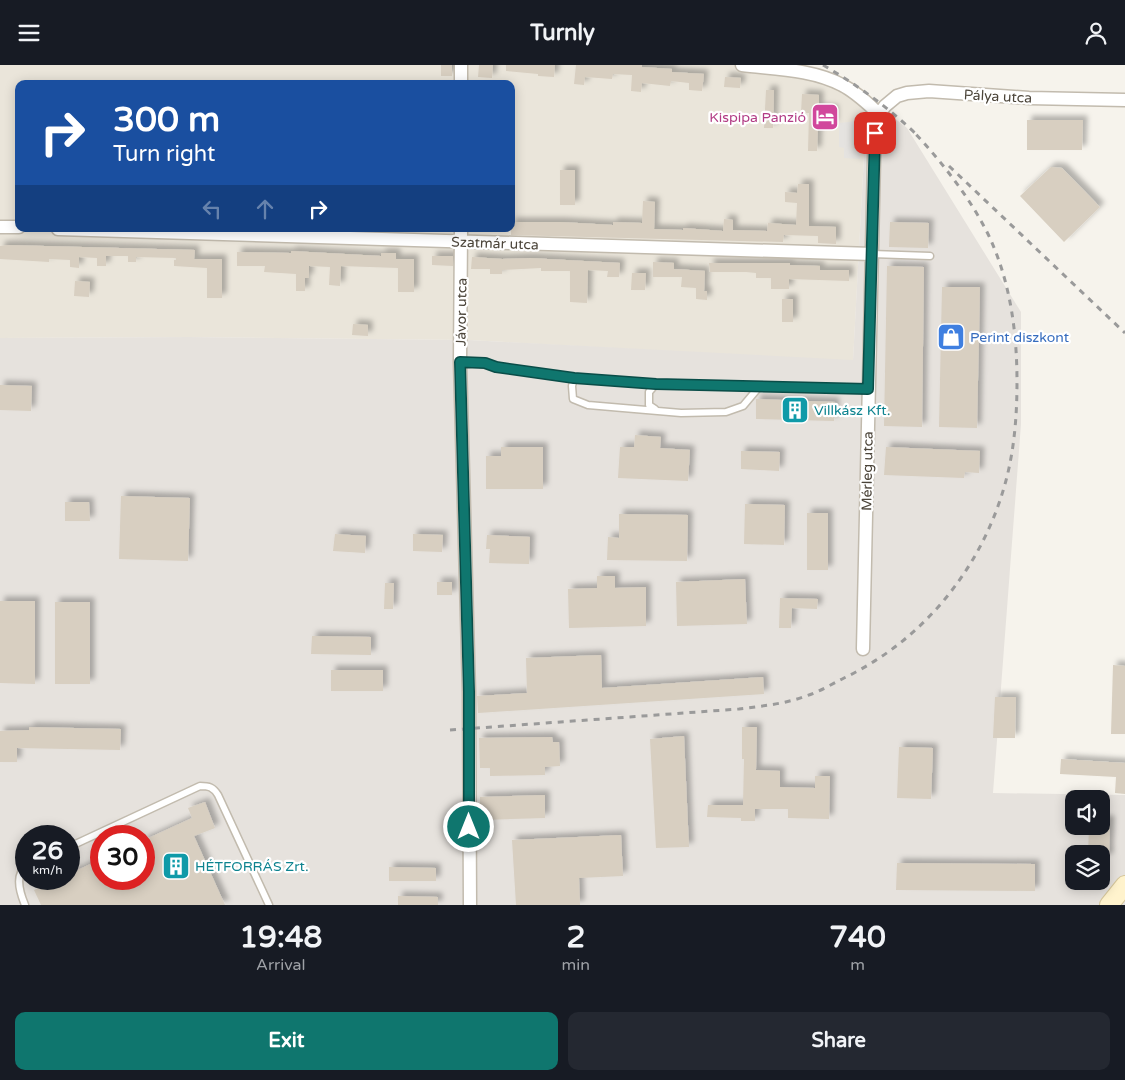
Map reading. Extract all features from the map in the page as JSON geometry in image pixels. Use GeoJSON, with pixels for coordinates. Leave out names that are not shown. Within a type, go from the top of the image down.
{"type":"FeatureCollection","features":[{"type":"Feature","properties":{"kind":"street"},"geometry":{"type":"LineString","coordinates":[[461,65],[461,80]]}},
{"type":"Feature","properties":{"kind":"street"},"geometry":{"type":"LineString","coordinates":[[742,65],[785,70],[827,79],[852,91],[879,113]]}},
{"type":"Feature","properties":{"kind":"street","name":"Pálya utca"},"geometry":{"type":"LineString","coordinates":[[879,113],[897,96],[916,91],[1029,98],[1125,101]]}},
{"type":"Feature","properties":{"kind":"street","name":"Mérleg utca"},"geometry":{"type":"LineString","coordinates":[[863,649],[875,133],[879,113]]}},
{"type":"Feature","properties":{"kind":"street"},"geometry":{"type":"LineString","coordinates":[[0,227],[15,227]]}},
{"type":"Feature","properties":{"kind":"street","name":"Szatmár utca"},"geometry":{"type":"LineString","coordinates":[[151,232],[872,255]]}},
{"type":"Feature","properties":{"kind":"street","name":"Jávor utca"},"geometry":{"type":"LineString","coordinates":[[461,232],[460,362],[469,692],[470,905]]}},
{"type":"Feature","properties":{"kind":"street"},"geometry":{"type":"LineString","coordinates":[[1109,905],[1125,885]]}},
{"type":"Feature","properties":{"kind":"lane"},"geometry":{"type":"LineString","coordinates":[[872,255],[930,256]]}},
{"type":"Feature","properties":{"kind":"lane"},"geometry":{"type":"LineString","coordinates":[[460,362],[485,363],[496,367],[574,378],[656,384],[868,389]]}},
{"type":"Feature","properties":{"kind":"lane"},"geometry":{"type":"LineString","coordinates":[[574,378],[572,386],[573,399],[588,405],[681,413],[726,413],[743,406],[759,387]]}},
{"type":"Feature","properties":{"kind":"lane"},"geometry":{"type":"LineString","coordinates":[[656,384],[649,392],[649,405],[658,411]]}},
{"type":"Feature","properties":{"kind":"lane"},"geometry":{"type":"LineString","coordinates":[[80,842],[200,786],[213,788],[269,905]]}},
{"type":"Feature","properties":{"kind":"lane"},"geometry":{"type":"LineString","coordinates":[[21,890],[25,905]]}},
{"type":"Feature","properties":{"kind":"shaded area"},"geometry":{"type":"Polygon","coordinates":[[[0,65],[771,65],[839,75],[875,103],[866,118],[853,361],[469,340],[189,337],[0,338],[0,65]]]}},
{"type":"Feature","properties":{"kind":"shaded area"},"geometry":{"type":"Polygon","coordinates":[[[875,103],[907,128],[1021,312],[1021,424],[993,793],[1065,794],[1065,835],[1110,835],[1110,795],[1125,795],[1125,905],[0,905],[0,338],[189,337],[469,340],[853,360],[866,118],[875,103]]]}},
{"type":"Feature","properties":{"kind":"shaded area"},"geometry":{"type":"Polygon","coordinates":[[[857,121],[860,159],[844,158],[844,148],[839,147],[839,123],[857,121]]]}},
{"type":"Feature","properties":{"kind":"building"},"geometry":{"type":"Polygon","coordinates":[[[441,65],[452,65],[452,76],[441,76],[441,65]]]}},
{"type":"Feature","properties":{"kind":"building"},"geometry":{"type":"Polygon","coordinates":[[[479,65],[493,65],[492,78],[478,77],[479,65]]]}},
{"type":"Feature","properties":{"kind":"building"},"geometry":{"type":"Polygon","coordinates":[[[506,65],[555,65],[554,77],[506,71],[506,65]]]}},
{"type":"Feature","properties":{"kind":"building"},"geometry":{"type":"Polygon","coordinates":[[[576,65],[642,65],[642,67],[672,69],[672,72],[704,74],[702,91],[689,90],[689,83],[671,81],[670,86],[642,83],[641,92],[631,91],[632,75],[613,74],[612,79],[585,77],[584,85],[574,84],[576,65]]]}},
{"type":"Feature","properties":{"kind":"building"},"geometry":{"type":"Polygon","coordinates":[[[725,77],[741,78],[740,88],[724,87],[725,77]]]}},
{"type":"Feature","properties":{"kind":"building"},"geometry":{"type":"Polygon","coordinates":[[[766,90],[774,90],[773,128],[764,128],[766,90]]]}},
{"type":"Feature","properties":{"kind":"building"},"geometry":{"type":"Polygon","coordinates":[[[802,94],[819,95],[819,108],[834,109],[834,125],[818,124],[817,151],[808,151],[809,113],[801,113],[802,94]]]}},
{"type":"Feature","properties":{"kind":"building"},"geometry":{"type":"Polygon","coordinates":[[[1027,120],[1083,120],[1082,150],[1027,150],[1027,120]]]}},
{"type":"Feature","properties":{"kind":"building"},"geometry":{"type":"Polygon","coordinates":[[[1051,167],[1062,168],[1100,207],[1064,242],[1020,196],[1051,167]]]}},
{"type":"Feature","properties":{"kind":"building"},"geometry":{"type":"Polygon","coordinates":[[[560,170],[575,170],[575,205],[560,205],[560,170]]]}},
{"type":"Feature","properties":{"kind":"building"},"geometry":{"type":"Polygon","coordinates":[[[798,184],[809,184],[809,226],[836,227],[836,244],[818,243],[818,236],[784,235],[783,242],[511,235],[511,232],[515,232],[515,222],[613,225],[613,222],[642,223],[643,201],[655,202],[654,229],[683,230],[683,228],[723,231],[724,219],[733,220],[733,230],[767,231],[768,223],[796,225],[797,203],[785,202],[785,192],[797,193],[798,184]]]}},
{"type":"Feature","properties":{"kind":"building"},"geometry":{"type":"Polygon","coordinates":[[[890,222],[929,223],[928,248],[889,247],[890,222]]]}},
{"type":"Feature","properties":{"kind":"building"},"geometry":{"type":"Polygon","coordinates":[[[0,246],[195,250],[194,259],[222,259],[222,298],[207,298],[207,268],[174,266],[176,258],[136,257],[136,262],[128,262],[128,256],[106,256],[106,266],[97,266],[97,258],[79,257],[79,268],[70,267],[70,260],[49,259],[49,262],[0,259],[0,246]]]}},
{"type":"Feature","properties":{"kind":"building"},"geometry":{"type":"Polygon","coordinates":[[[291,251],[381,256],[381,253],[396,253],[396,259],[414,259],[414,292],[398,292],[398,268],[341,266],[340,286],[329,285],[330,267],[309,266],[309,278],[305,278],[305,291],[296,291],[296,274],[264,272],[265,266],[237,266],[237,252],[291,253],[291,251]]]}},
{"type":"Feature","properties":{"kind":"building"},"geometry":{"type":"Polygon","coordinates":[[[432,256],[453,256],[453,266],[432,265],[432,256]]]}},
{"type":"Feature","properties":{"kind":"building"},"geometry":{"type":"Polygon","coordinates":[[[472,257],[620,263],[619,277],[607,277],[608,271],[588,270],[587,303],[570,302],[570,271],[541,271],[541,268],[502,270],[502,274],[490,274],[490,269],[471,269],[472,257]]]}},
{"type":"Feature","properties":{"kind":"building"},"geometry":{"type":"Polygon","coordinates":[[[653,262],[674,263],[674,269],[705,271],[704,291],[707,291],[707,300],[696,299],[696,288],[681,287],[682,277],[653,277],[653,262]]]}},
{"type":"Feature","properties":{"kind":"building"},"geometry":{"type":"Polygon","coordinates":[[[709,263],[790,263],[790,265],[820,266],[820,270],[849,270],[849,281],[789,279],[789,289],[771,289],[771,278],[756,278],[756,273],[746,272],[710,272],[709,263]]]}},
{"type":"Feature","properties":{"kind":"building"},"geometry":{"type":"Polygon","coordinates":[[[887,266],[924,267],[922,427],[884,426],[887,266]]]}},
{"type":"Feature","properties":{"kind":"building"},"geometry":{"type":"Polygon","coordinates":[[[632,273],[646,273],[645,290],[631,290],[632,273]]]}},
{"type":"Feature","properties":{"kind":"building"},"geometry":{"type":"Polygon","coordinates":[[[75,281],[90,282],[89,297],[74,296],[75,281]]]}},
{"type":"Feature","properties":{"kind":"building"},"geometry":{"type":"Polygon","coordinates":[[[942,287],[980,287],[977,428],[939,427],[942,287]]]}},
{"type":"Feature","properties":{"kind":"building"},"geometry":{"type":"Polygon","coordinates":[[[782,299],[793,299],[793,322],[782,322],[782,299]]]}},
{"type":"Feature","properties":{"kind":"building"},"geometry":{"type":"Polygon","coordinates":[[[353,324],[368,325],[368,336],[352,335],[353,324]]]}},
{"type":"Feature","properties":{"kind":"building"},"geometry":{"type":"Polygon","coordinates":[[[0,385],[32,386],[31,411],[0,410],[0,385]]]}},
{"type":"Feature","properties":{"kind":"building","name":"Villkász Kft."},"geometry":{"type":"Polygon","coordinates":[[[756,399],[835,402],[834,421],[756,419],[756,399]]]}},
{"type":"Feature","properties":{"kind":"building"},"geometry":{"type":"Polygon","coordinates":[[[635,435],[661,437],[660,448],[690,450],[688,481],[618,478],[620,447],[634,447],[635,435]]]}},
{"type":"Feature","properties":{"kind":"building"},"geometry":{"type":"Polygon","coordinates":[[[501,447],[543,447],[543,489],[486,489],[486,456],[501,456],[501,447]]]}},
{"type":"Feature","properties":{"kind":"building"},"geometry":{"type":"Polygon","coordinates":[[[886,447],[980,451],[979,473],[965,472],[964,478],[884,475],[886,447]]]}},
{"type":"Feature","properties":{"kind":"building"},"geometry":{"type":"Polygon","coordinates":[[[741,451],[780,452],[779,471],[741,469],[741,451]]]}},
{"type":"Feature","properties":{"kind":"building"},"geometry":{"type":"Polygon","coordinates":[[[121,496],[190,498],[188,561],[119,559],[121,496]]]}},
{"type":"Feature","properties":{"kind":"building"},"geometry":{"type":"Polygon","coordinates":[[[65,502],[89,502],[90,521],[65,521],[65,502]]]}},
{"type":"Feature","properties":{"kind":"building"},"geometry":{"type":"Polygon","coordinates":[[[745,504],[785,505],[784,545],[744,544],[745,504]]]}},
{"type":"Feature","properties":{"kind":"building"},"geometry":{"type":"Polygon","coordinates":[[[807,513],[828,513],[828,570],[807,570],[807,513]]]}},
{"type":"Feature","properties":{"kind":"building"},"geometry":{"type":"Polygon","coordinates":[[[619,514],[688,515],[687,561],[607,560],[608,537],[619,538],[619,514]]]}},
{"type":"Feature","properties":{"kind":"building"},"geometry":{"type":"Polygon","coordinates":[[[335,534],[366,536],[365,553],[333,551],[335,534]]]}},
{"type":"Feature","properties":{"kind":"building"},"geometry":{"type":"Polygon","coordinates":[[[413,534],[443,535],[442,552],[413,551],[413,534]]]}},
{"type":"Feature","properties":{"kind":"building"},"geometry":{"type":"Polygon","coordinates":[[[487,535],[530,537],[529,564],[489,563],[490,549],[486,549],[487,535]]]}},
{"type":"Feature","properties":{"kind":"building"},"geometry":{"type":"Polygon","coordinates":[[[597,576],[615,576],[615,588],[646,587],[646,626],[569,628],[568,589],[597,588],[597,576]]]}},
{"type":"Feature","properties":{"kind":"building"},"geometry":{"type":"Polygon","coordinates":[[[745,579],[747,624],[677,626],[676,582],[745,579]]]}},
{"type":"Feature","properties":{"kind":"building"},"geometry":{"type":"Polygon","coordinates":[[[437,582],[452,582],[452,595],[437,595],[437,582]]]}},
{"type":"Feature","properties":{"kind":"building"},"geometry":{"type":"Polygon","coordinates":[[[385,583],[394,583],[393,609],[384,609],[385,583]]]}},
{"type":"Feature","properties":{"kind":"building"},"geometry":{"type":"Polygon","coordinates":[[[780,598],[818,599],[817,609],[792,608],[791,628],[779,628],[780,598]]]}},
{"type":"Feature","properties":{"kind":"building"},"geometry":{"type":"Polygon","coordinates":[[[0,601],[35,601],[35,684],[0,683],[0,601]]]}},
{"type":"Feature","properties":{"kind":"building"},"geometry":{"type":"Polygon","coordinates":[[[55,602],[90,602],[90,684],[55,684],[55,602]]]}},
{"type":"Feature","properties":{"kind":"building"},"geometry":{"type":"Polygon","coordinates":[[[312,636],[371,637],[371,655],[311,654],[312,636]]]}},
{"type":"Feature","properties":{"kind":"building"},"geometry":{"type":"Polygon","coordinates":[[[601,655],[602,688],[763,677],[764,694],[478,713],[477,696],[527,693],[526,658],[601,655]]]}},
{"type":"Feature","properties":{"kind":"building"},"geometry":{"type":"Polygon","coordinates":[[[1113,665],[1125,666],[1125,734],[1111,734],[1113,665]]]}},
{"type":"Feature","properties":{"kind":"building"},"geometry":{"type":"Polygon","coordinates":[[[331,670],[383,670],[383,691],[331,691],[331,670]]]}},
{"type":"Feature","properties":{"kind":"building"},"geometry":{"type":"Polygon","coordinates":[[[995,697],[1016,697],[1015,738],[993,738],[995,697]]]}},
{"type":"Feature","properties":{"kind":"building"},"geometry":{"type":"Polygon","coordinates":[[[29,727],[121,729],[120,750],[17,748],[17,762],[0,762],[0,731],[29,730],[29,727]]]}},
{"type":"Feature","properties":{"kind":"building"},"geometry":{"type":"Polygon","coordinates":[[[742,727],[757,727],[756,770],[780,771],[780,787],[815,788],[815,776],[830,776],[829,819],[788,818],[788,809],[755,809],[755,821],[741,821],[741,818],[707,817],[708,805],[743,805],[744,759],[742,759],[742,727]]]}},
{"type":"Feature","properties":{"kind":"building"},"geometry":{"type":"Polygon","coordinates":[[[684,736],[689,847],[656,848],[650,739],[684,736]]]}},
{"type":"Feature","properties":{"kind":"building"},"geometry":{"type":"Polygon","coordinates":[[[552,737],[553,742],[559,742],[560,766],[545,767],[545,775],[490,776],[490,768],[480,768],[479,738],[552,737]]]}},
{"type":"Feature","properties":{"kind":"building"},"geometry":{"type":"Polygon","coordinates":[[[899,747],[933,748],[931,799],[897,798],[899,747]]]}},
{"type":"Feature","properties":{"kind":"building"},"geometry":{"type":"Polygon","coordinates":[[[1061,759],[1125,763],[1125,794],[1115,793],[1116,777],[1060,774],[1061,759]]]}},
{"type":"Feature","properties":{"kind":"building"},"geometry":{"type":"Polygon","coordinates":[[[545,795],[545,818],[480,820],[480,797],[545,795]]]}},
{"type":"Feature","properties":{"kind":"building","name":"HÉTFORRÁS Zrt."},"geometry":{"type":"Polygon","coordinates":[[[205,802],[215,828],[194,836],[225,905],[41,905],[34,890],[80,890],[80,869],[90,864],[90,890],[155,890],[155,835],[192,818],[188,808],[205,802]]]}},
{"type":"Feature","properties":{"kind":"building"},"geometry":{"type":"Polygon","coordinates":[[[621,835],[623,876],[579,878],[580,905],[516,905],[512,840],[621,835]]]}},
{"type":"Feature","properties":{"kind":"building"},"geometry":{"type":"Polygon","coordinates":[[[1089,835],[1110,835],[1109,845],[1088,845],[1089,835]]]}},
{"type":"Feature","properties":{"kind":"building"},"geometry":{"type":"Polygon","coordinates":[[[897,863],[1035,864],[1035,891],[896,890],[897,863]]]}},
{"type":"Feature","properties":{"kind":"building"},"geometry":{"type":"Polygon","coordinates":[[[389,867],[436,868],[436,881],[389,881],[389,867]]]}},
{"type":"Feature","properties":{"kind":"building"},"geometry":{"type":"Polygon","coordinates":[[[398,896],[438,897],[438,905],[398,905],[398,896]]]}},
{"type":"Feature","properties":{"kind":"railway"},"geometry":{"type":"LineString","coordinates":[[823,65],[872,97],[917,135]]}},
{"type":"Feature","properties":{"kind":"railway"},"geometry":{"type":"LineString","coordinates":[[450,730],[739,709],[790,701],[821,690],[874,661],[902,641],[928,618],[950,592],[970,564],[987,534],[1000,502],[1013,447],[1017,382],[1016,344],[1007,288],[996,251],[988,234],[954,179],[912,130]]}},
{"type":"Feature","properties":{"kind":"railway"},"geometry":{"type":"LineString","coordinates":[[949,166],[1125,333]]}},
{"type":"Feature","properties":{"kind":"place","name":"Kispipa Panzió"},"geometry":{"type":"Point","coordinates":[825,117]}},
{"type":"Feature","properties":{"kind":"place","name":"Perint diszkont"},"geometry":{"type":"Point","coordinates":[951,337]}},
{"type":"Feature","properties":{"kind":"place","name":"Villkász Kft."},"geometry":{"type":"Point","coordinates":[795,410]}},
{"type":"Feature","properties":{"kind":"place","name":"HÉTFORRÁS Zrt."},"geometry":{"type":"Point","coordinates":[176,866]}},
{"type":"Feature","properties":{"kind":"route"},"geometry":{"type":"LineString","coordinates":[[469,827],[469,692],[460,362],[485,363],[496,367],[574,378],[656,384],[868,389],[875,133]]}}]}
